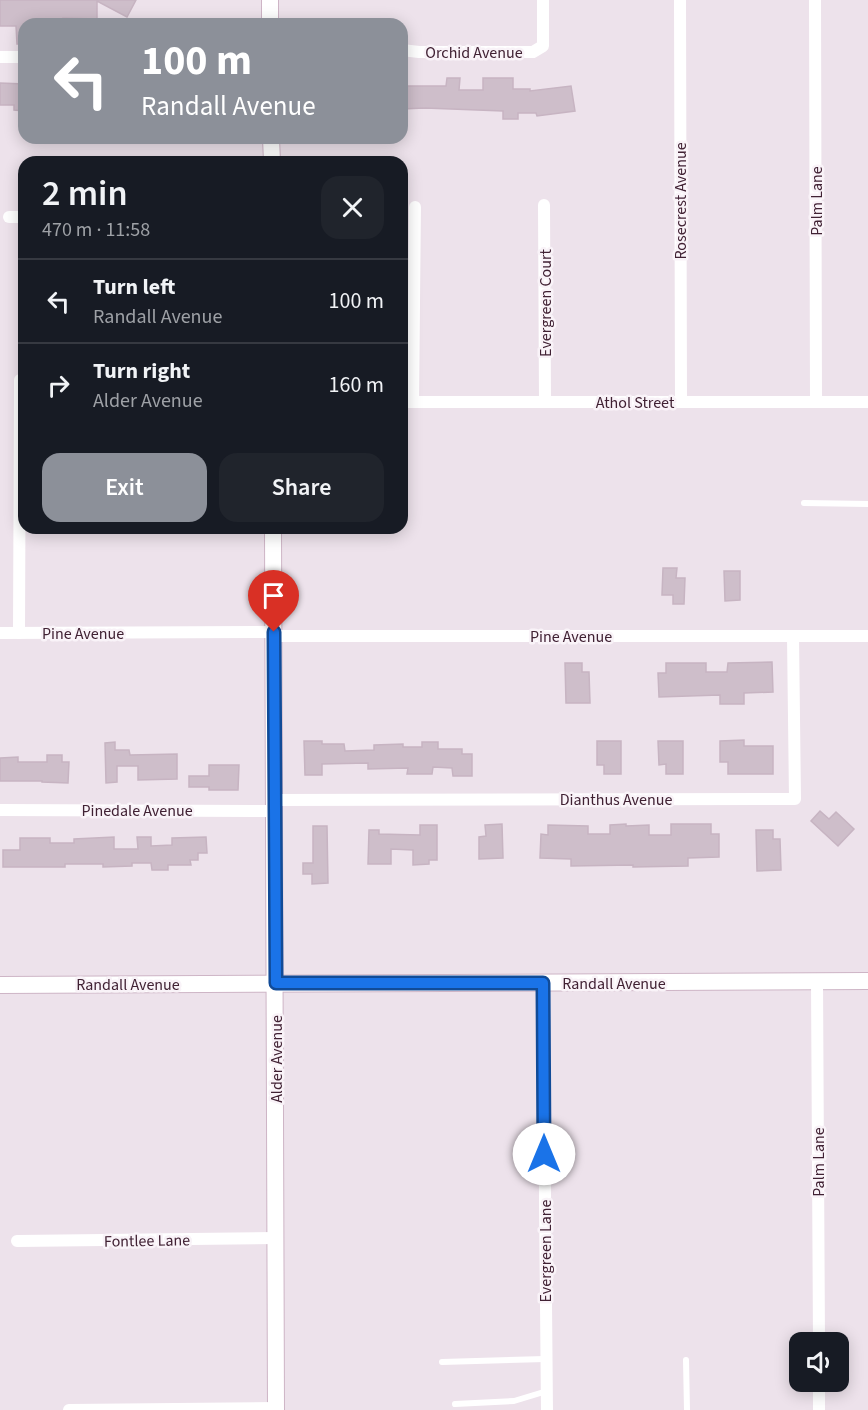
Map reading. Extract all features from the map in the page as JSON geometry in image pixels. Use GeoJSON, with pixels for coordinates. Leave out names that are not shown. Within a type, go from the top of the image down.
{"type":"FeatureCollection","features":[{"type":"Feature","properties":{"kind":"main road"},"geometry":{"type":"LineString","coordinates":[[270,0],[270,18]]}},
{"type":"Feature","properties":{"kind":"main road","name":"Alder Avenue"},"geometry":{"type":"LineString","coordinates":[[273,534],[276,1409]]}},
{"type":"Feature","properties":{"kind":"main road","name":"Randall Avenue"},"geometry":{"type":"LineString","coordinates":[[0,985],[868,981]]}},
{"type":"Feature","properties":{"kind":"street","name":"Orchid Avenue"},"geometry":{"type":"LineString","coordinates":[[408,51],[533,52],[543,46],[543,0]]}},
{"type":"Feature","properties":{"kind":"street","name":"Rosecrest Avenue"},"geometry":{"type":"LineString","coordinates":[[680,0],[681,402]]}},
{"type":"Feature","properties":{"kind":"street","name":"Palm Lane"},"geometry":{"type":"LineString","coordinates":[[815,0],[816,402]]}},
{"type":"Feature","properties":{"kind":"street"},"geometry":{"type":"LineString","coordinates":[[0,57],[18,57]]}},
{"type":"Feature","properties":{"kind":"street","name":"Evergreen Court"},"geometry":{"type":"LineString","coordinates":[[544,205],[545,402]]}},
{"type":"Feature","properties":{"kind":"street"},"geometry":{"type":"LineString","coordinates":[[408,402],[415,207]]}},
{"type":"Feature","properties":{"kind":"street"},"geometry":{"type":"LineString","coordinates":[[9,218],[18,218]]}},
{"type":"Feature","properties":{"kind":"street","name":"Athol Street"},"geometry":{"type":"LineString","coordinates":[[408,402],[868,402]]}},
{"type":"Feature","properties":{"kind":"street"},"geometry":{"type":"LineString","coordinates":[[19,534],[19,633]]}},
{"type":"Feature","properties":{"kind":"street","name":"Pine Avenue"},"geometry":{"type":"LineString","coordinates":[[0,633],[868,636]]}},
{"type":"Feature","properties":{"kind":"street","name":"Dianthus Avenue"},"geometry":{"type":"LineString","coordinates":[[274,806],[795,799],[793,636]]}},
{"type":"Feature","properties":{"kind":"street","name":"Pinedale Avenue"},"geometry":{"type":"LineString","coordinates":[[0,810],[274,806]]}},
{"type":"Feature","properties":{"kind":"street","name":"Palm Lane"},"geometry":{"type":"LineString","coordinates":[[817,981],[819,1332]]}},
{"type":"Feature","properties":{"kind":"street","name":"Evergreen Lane"},"geometry":{"type":"LineString","coordinates":[[543,983],[547,1410]]}},
{"type":"Feature","properties":{"kind":"street","name":"Fontlee Lane"},"geometry":{"type":"LineString","coordinates":[[17,1241],[276,1238]]}},
{"type":"Feature","properties":{"kind":"street"},"geometry":{"type":"LineString","coordinates":[[819,1392],[819,1410]]}},
{"type":"Feature","properties":{"kind":"street"},"geometry":{"type":"LineString","coordinates":[[69,1410],[276,1409]]}},
{"type":"Feature","properties":{"kind":"lane"},"geometry":{"type":"LineString","coordinates":[[804,503],[868,504]]}},
{"type":"Feature","properties":{"kind":"lane"},"geometry":{"type":"LineString","coordinates":[[442,1362],[545,1359]]}},
{"type":"Feature","properties":{"kind":"lane"},"geometry":{"type":"LineString","coordinates":[[686,1360],[687,1410]]}},
{"type":"Feature","properties":{"kind":"lane"},"geometry":{"type":"LineString","coordinates":[[455,1404],[514,1401],[547,1391]]}},
{"type":"Feature","properties":{"kind":"building"},"geometry":{"type":"Polygon","coordinates":[[[0,0],[136,0],[127,17],[97,1],[97,18],[18,18],[18,44],[16,26],[0,26],[0,0]]]}},
{"type":"Feature","properties":{"kind":"building"},"geometry":{"type":"Polygon","coordinates":[[[447,78],[460,78],[459,90],[483,90],[483,78],[513,78],[513,89],[530,89],[530,91],[571,86],[575,111],[537,116],[536,113],[518,113],[518,119],[503,119],[503,111],[408,109],[408,86],[446,86],[447,78]]]}},
{"type":"Feature","properties":{"kind":"building"},"geometry":{"type":"Polygon","coordinates":[[[0,83],[18,84],[18,110],[14,110],[14,105],[0,105],[0,83]]]}},
{"type":"Feature","properties":{"kind":"building"},"geometry":{"type":"Polygon","coordinates":[[[663,568],[677,568],[676,578],[685,578],[684,604],[673,604],[673,595],[662,595],[663,568]]]}},
{"type":"Feature","properties":{"kind":"building"},"geometry":{"type":"Polygon","coordinates":[[[724,571],[740,571],[740,600],[725,601],[724,571]]]}},
{"type":"Feature","properties":{"kind":"building"},"geometry":{"type":"Polygon","coordinates":[[[772,662],[773,692],[744,693],[744,704],[720,704],[720,695],[659,697],[658,673],[666,673],[666,663],[706,663],[706,672],[727,672],[728,663],[772,662]]]}},
{"type":"Feature","properties":{"kind":"building"},"geometry":{"type":"Polygon","coordinates":[[[565,663],[582,663],[582,672],[589,672],[590,703],[566,703],[565,663]]]}},
{"type":"Feature","properties":{"kind":"building"},"geometry":{"type":"Polygon","coordinates":[[[744,740],[744,746],[773,746],[773,774],[728,774],[728,762],[720,762],[720,741],[744,740]]]}},
{"type":"Feature","properties":{"kind":"building"},"geometry":{"type":"Polygon","coordinates":[[[304,741],[344,744],[345,751],[374,750],[374,745],[403,744],[403,747],[422,747],[422,742],[438,742],[438,749],[462,749],[462,754],[472,754],[472,776],[453,776],[452,768],[433,767],[432,774],[407,774],[408,768],[368,769],[368,763],[322,764],[322,775],[305,775],[304,741]]]}},
{"type":"Feature","properties":{"kind":"building"},"geometry":{"type":"Polygon","coordinates":[[[597,741],[621,741],[621,774],[604,774],[604,765],[597,765],[597,741]]]}},
{"type":"Feature","properties":{"kind":"building"},"geometry":{"type":"Polygon","coordinates":[[[658,741],[683,741],[683,774],[666,774],[666,764],[659,765],[658,741]]]}},
{"type":"Feature","properties":{"kind":"building"},"geometry":{"type":"Polygon","coordinates":[[[115,742],[115,750],[129,750],[130,755],[177,754],[177,779],[138,780],[138,766],[117,766],[117,782],[106,783],[105,743],[115,742]]]}},
{"type":"Feature","properties":{"kind":"building"},"geometry":{"type":"Polygon","coordinates":[[[47,755],[62,755],[62,762],[69,762],[68,783],[0,781],[0,758],[18,757],[18,762],[47,762],[47,755]]]}},
{"type":"Feature","properties":{"kind":"building"},"geometry":{"type":"Polygon","coordinates":[[[209,765],[239,765],[238,790],[189,787],[189,776],[209,776],[209,765]]]}},
{"type":"Feature","properties":{"kind":"building"},"geometry":{"type":"Polygon","coordinates":[[[820,811],[829,819],[836,812],[854,829],[838,846],[811,821],[820,811]]]}},
{"type":"Feature","properties":{"kind":"building"},"geometry":{"type":"Polygon","coordinates":[[[502,824],[503,858],[479,859],[479,837],[486,836],[485,825],[502,824]]]}},
{"type":"Feature","properties":{"kind":"building"},"geometry":{"type":"Polygon","coordinates":[[[626,824],[626,826],[649,825],[649,835],[671,835],[671,824],[711,824],[711,834],[719,834],[719,857],[688,858],[688,866],[633,867],[633,865],[571,866],[571,859],[540,858],[541,834],[548,835],[548,825],[588,826],[588,834],[610,834],[610,825],[626,824]]]}},
{"type":"Feature","properties":{"kind":"building"},"geometry":{"type":"Polygon","coordinates":[[[420,825],[437,825],[437,860],[429,860],[429,864],[413,865],[413,850],[391,849],[391,864],[368,864],[369,830],[379,830],[379,834],[420,835],[420,825]]]}},
{"type":"Feature","properties":{"kind":"building"},"geometry":{"type":"Polygon","coordinates":[[[313,826],[327,826],[328,883],[312,884],[312,874],[303,874],[303,863],[313,863],[313,826]]]}},
{"type":"Feature","properties":{"kind":"building"},"geometry":{"type":"Polygon","coordinates":[[[756,830],[773,830],[773,839],[780,839],[781,870],[757,871],[756,830]]]}},
{"type":"Feature","properties":{"kind":"building"},"geometry":{"type":"Polygon","coordinates":[[[114,837],[114,849],[138,849],[137,837],[151,837],[151,846],[172,845],[172,838],[206,837],[207,853],[198,853],[198,860],[190,860],[191,865],[168,865],[168,870],[152,870],[151,863],[103,867],[103,864],[65,864],[65,867],[3,867],[3,850],[20,850],[20,838],[50,838],[50,843],[74,843],[74,839],[114,837]]]}},
{"type":"Feature","properties":{"kind":"route"},"geometry":{"type":"LineString","coordinates":[[274,632],[276,983],[543,983],[544,1154]]}}]}
